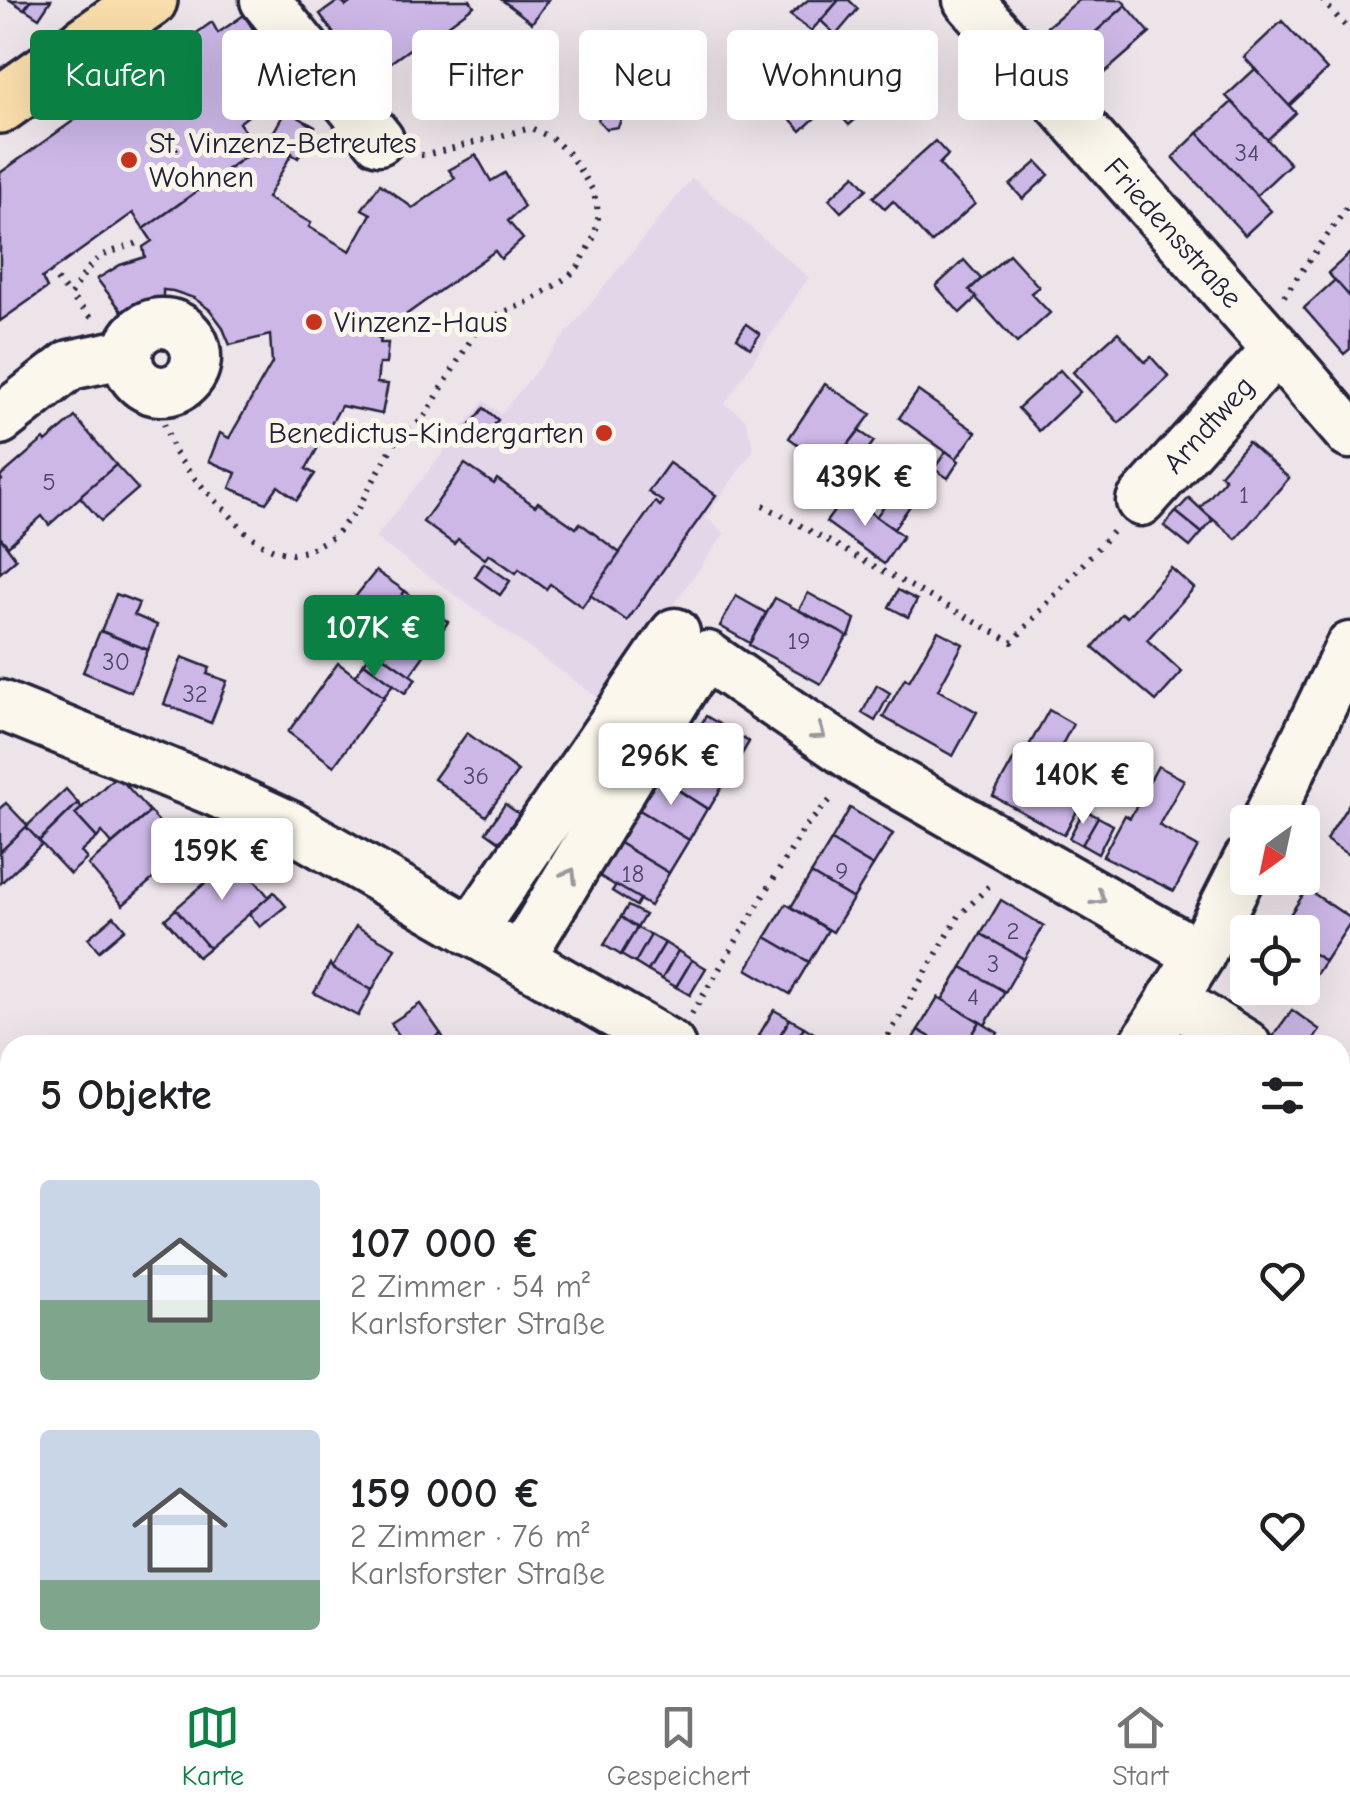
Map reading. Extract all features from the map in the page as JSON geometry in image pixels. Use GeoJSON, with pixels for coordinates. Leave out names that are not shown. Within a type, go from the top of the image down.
{"type":"FeatureCollection","features":[{"type":"Feature","properties":{"kind":"main road"},"geometry":{"type":"LineString","coordinates":[[0,104],[149,0]]}},
{"type":"Feature","properties":{"kind":"street"},"geometry":{"type":"LineString","coordinates":[[265,0],[379,140]]}},
{"type":"Feature","properties":{"kind":"street","name":"Friedensstraße"},"geometry":{"type":"LineString","coordinates":[[968,0],[1350,434]]}},
{"type":"Feature","properties":{"kind":"street"},"geometry":{"type":"LineString","coordinates":[[0,420],[70,364],[128,352],[139,332],[160,323],[172,324],[191,339],[196,362],[185,383],[164,392]]}},
{"type":"Feature","properties":{"kind":"street","name":"Arndtweg"},"geometry":{"type":"LineString","coordinates":[[1141,501],[1269,339]]}},
{"type":"Feature","properties":{"kind":"street"},"geometry":{"type":"LineString","coordinates":[[472,931],[675,633]]}},
{"type":"Feature","properties":{"kind":"street"},"geometry":{"type":"LineString","coordinates":[[1274,805],[1350,647]]}},
{"type":"Feature","properties":{"kind":"street"},"geometry":{"type":"LineString","coordinates":[[520,958],[660,722],[708,656],[864,764],[1200,955]]}},
{"type":"Feature","properties":{"kind":"street"},"geometry":{"type":"LineString","coordinates":[[0,705],[214,791],[290,826],[520,958],[673,1035]]}},
{"type":"Feature","properties":{"kind":"street"},"geometry":{"type":"LineString","coordinates":[[1150,1035],[1200,955],[1230,895]]}},
{"type":"Feature","properties":{"kind":"street"},"geometry":{"type":"LineString","coordinates":[[1172,999],[1230,1035]]}},
{"type":"Feature","properties":{"kind":"path"},"geometry":{"type":"LineString","coordinates":[[1322,0],[1350,31]]}},
{"type":"Feature","properties":{"kind":"path"},"geometry":{"type":"LineString","coordinates":[[164,392],[166,432],[174,452],[194,478],[261,544],[292,554],[306,551],[333,537],[357,510],[395,442],[424,418],[476,331],[492,317],[531,301],[580,266],[595,235],[597,204],[570,154],[552,138],[531,128],[426,155],[403,154],[379,140]]}},
{"type":"Feature","properties":{"kind":"path","name":"Friedensstraße"},"geometry":{"type":"LineString","coordinates":[[1269,339],[1350,202]]}},
{"type":"Feature","properties":{"kind":"path"},"geometry":{"type":"LineString","coordinates":[[70,296],[96,260],[141,241]]}},
{"type":"Feature","properties":{"kind":"path"},"geometry":{"type":"LineString","coordinates":[[50,272],[128,352]]}},
{"type":"Feature","properties":{"kind":"path"},"geometry":{"type":"LineString","coordinates":[[764,505],[1012,642],[1141,501]]}},
{"type":"Feature","properties":{"kind":"path"},"geometry":{"type":"LineString","coordinates":[[678,1035],[805,827],[864,764]]}},
{"type":"Feature","properties":{"kind":"path"},"geometry":{"type":"LineString","coordinates":[[889,1035],[959,916],[1020,853]]}},
{"type":"Feature","properties":{"kind":"shaded area","name":"Benedictus-Kindergarten"},"geometry":{"type":"Polygon","coordinates":[[[692,178],[809,277],[725,404],[745,418],[754,449],[706,518],[725,533],[604,702],[375,538],[484,401],[501,414],[692,178]]]}},
{"type":"Feature","properties":{"kind":"building"},"geometry":{"type":"Polygon","coordinates":[[[10,0],[31,0],[24,9],[10,0]]]}},
{"type":"Feature","properties":{"kind":"building"},"geometry":{"type":"Polygon","coordinates":[[[31,0],[51,0],[39,18],[25,9],[31,0]]]}},
{"type":"Feature","properties":{"kind":"building"},"geometry":{"type":"Polygon","coordinates":[[[340,0],[346,6],[354,0],[470,0],[474,6],[442,30],[412,30],[412,49],[392,62],[392,30],[331,30],[320,14],[340,0]]]}},
{"type":"Feature","properties":{"kind":"building"},"geometry":{"type":"Polygon","coordinates":[[[502,0],[548,0],[532,23],[502,0]]]}},
{"type":"Feature","properties":{"kind":"building"},"geometry":{"type":"Polygon","coordinates":[[[808,0],[839,0],[812,30],[790,15],[808,0]]]}},
{"type":"Feature","properties":{"kind":"building"},"geometry":{"type":"Polygon","coordinates":[[[839,0],[849,0],[858,9],[840,30],[831,30],[821,21],[839,0]]]}},
{"type":"Feature","properties":{"kind":"building"},"geometry":{"type":"Polygon","coordinates":[[[1079,0],[1122,0],[1126,5],[1098,30],[1047,27],[1079,0]]]}},
{"type":"Feature","properties":{"kind":"building"},"geometry":{"type":"Polygon","coordinates":[[[1126,5],[1150,33],[1104,73],[1104,30],[1098,30],[1126,5]]]}},
{"type":"Feature","properties":{"kind":"building","name":"St. Vinzenz-Betreutes Wohnen"},"geometry":{"type":"Polygon","coordinates":[[[244,15],[254,30],[222,30],[244,15]]]}},
{"type":"Feature","properties":{"kind":"building"},"geometry":{"type":"Polygon","coordinates":[[[1282,21],[1327,70],[1289,106],[1244,57],[1282,21]]]}},
{"type":"Feature","properties":{"kind":"building","name":"St. Vinzenz-Betreutes Wohnen"},"geometry":{"type":"Polygon","coordinates":[[[212,22],[218,33],[222,30],[222,120],[243,120],[239,123],[257,148],[144,229],[133,213],[42,278],[47,288],[0,321],[0,173],[74,120],[202,120],[201,30],[212,22]]]}},
{"type":"Feature","properties":{"kind":"building"},"geometry":{"type":"Polygon","coordinates":[[[1255,69],[1296,113],[1267,140],[1226,96],[1255,69]]]}},
{"type":"Feature","properties":{"kind":"building"},"geometry":{"type":"Polygon","coordinates":[[[1232,102],[1290,164],[1256,196],[1198,133],[1232,102]]]}},
{"type":"Feature","properties":{"kind":"building"},"geometry":{"type":"Polygon","coordinates":[[[280,120],[303,120],[315,127],[298,158],[269,140],[280,120]]]}},
{"type":"Feature","properties":{"kind":"building"},"geometry":{"type":"Polygon","coordinates":[[[598,120],[621,120],[618,127],[606,129],[598,120]]]}},
{"type":"Feature","properties":{"kind":"building"},"geometry":{"type":"Polygon","coordinates":[[[791,120],[813,120],[801,131],[791,120]]]}},
{"type":"Feature","properties":{"kind":"building"},"geometry":{"type":"Polygon","coordinates":[[[1198,133],[1271,211],[1245,235],[1173,157],[1198,133]]]}},
{"type":"Feature","properties":{"kind":"building","name":"Vinzenz-Haus"},"geometry":{"type":"Polygon","coordinates":[[[269,140],[292,153],[267,198],[350,251],[371,214],[362,209],[380,184],[413,208],[455,178],[449,170],[476,155],[491,181],[505,173],[524,207],[508,221],[523,239],[501,259],[495,251],[407,314],[411,319],[394,332],[390,326],[381,324],[375,336],[381,339],[380,343],[388,343],[386,364],[379,364],[377,383],[388,384],[382,414],[341,406],[306,469],[315,474],[297,500],[278,486],[266,503],[230,488],[236,473],[209,461],[220,433],[229,438],[272,363],[270,335],[230,345],[210,310],[194,298],[173,291],[163,290],[163,301],[144,304],[125,315],[97,279],[120,265],[145,257],[143,247],[152,241],[144,229],[269,140]]]}},
{"type":"Feature","properties":{"kind":"building"},"geometry":{"type":"Polygon","coordinates":[[[935,141],[948,155],[939,164],[975,204],[931,243],[893,201],[885,209],[873,197],[935,141]]]}},
{"type":"Feature","properties":{"kind":"building"},"geometry":{"type":"Polygon","coordinates":[[[1037,162],[1049,175],[1023,199],[1010,185],[1037,162]]]}},
{"type":"Feature","properties":{"kind":"building"},"geometry":{"type":"Polygon","coordinates":[[[855,175],[867,189],[841,212],[829,199],[855,175]]]}},
{"type":"Feature","properties":{"kind":"building"},"geometry":{"type":"Polygon","coordinates":[[[1350,253],[1350,297],[1328,273],[1350,253]]]}},
{"type":"Feature","properties":{"kind":"building"},"geometry":{"type":"Polygon","coordinates":[[[1009,254],[1039,287],[1031,293],[1050,313],[1017,343],[969,290],[1009,254]]]}},
{"type":"Feature","properties":{"kind":"building"},"geometry":{"type":"Polygon","coordinates":[[[964,260],[981,279],[969,290],[977,297],[960,313],[936,286],[964,260]]]}},
{"type":"Feature","properties":{"kind":"building"},"geometry":{"type":"Polygon","coordinates":[[[1335,280],[1350,297],[1350,349],[1344,354],[1304,308],[1335,280]]]}},
{"type":"Feature","properties":{"kind":"building"},"geometry":{"type":"Polygon","coordinates":[[[746,324],[760,334],[750,348],[737,338],[746,324]]]}},
{"type":"Feature","properties":{"kind":"building"},"geometry":{"type":"Polygon","coordinates":[[[1118,332],[1145,362],[1151,357],[1169,377],[1119,423],[1073,372],[1118,332]]]}},
{"type":"Feature","properties":{"kind":"building"},"geometry":{"type":"Polygon","coordinates":[[[1060,370],[1080,392],[1039,431],[1018,408],[1060,370]]]}},
{"type":"Feature","properties":{"kind":"building"},"geometry":{"type":"Polygon","coordinates":[[[825,384],[871,414],[831,468],[789,438],[825,384]]]}},
{"type":"Feature","properties":{"kind":"building"},"geometry":{"type":"Polygon","coordinates":[[[918,391],[976,432],[956,459],[899,418],[918,391]]]}},
{"type":"Feature","properties":{"kind":"building"},"geometry":{"type":"Polygon","coordinates":[[[484,408],[498,420],[485,437],[468,428],[484,408]]]}},
{"type":"Feature","properties":{"kind":"building"},"geometry":{"type":"Polygon","coordinates":[[[75,417],[116,465],[49,525],[42,516],[8,546],[0,537],[0,477],[75,417]]]}},
{"type":"Feature","properties":{"kind":"building"},"geometry":{"type":"Polygon","coordinates":[[[859,431],[874,441],[859,462],[844,450],[859,431]]]}},
{"type":"Feature","properties":{"kind":"building"},"geometry":{"type":"Polygon","coordinates":[[[1248,442],[1289,478],[1236,539],[1200,508],[1225,479],[1220,474],[1248,442]]]}},
{"type":"Feature","properties":{"kind":"building"},"geometry":{"type":"Polygon","coordinates":[[[946,451],[959,461],[948,478],[934,469],[946,451]]]}},
{"type":"Feature","properties":{"kind":"building"},"geometry":{"type":"Polygon","coordinates":[[[669,463],[716,495],[627,621],[590,595],[655,502],[660,506],[663,502],[648,492],[669,463]]]}},
{"type":"Feature","properties":{"kind":"building"},"geometry":{"type":"Polygon","coordinates":[[[465,464],[494,484],[497,479],[535,506],[538,502],[576,528],[580,523],[620,553],[582,607],[550,584],[546,589],[519,569],[516,573],[489,554],[485,559],[458,539],[454,544],[423,522],[465,464]]]}},
{"type":"Feature","properties":{"kind":"building"},"geometry":{"type":"Polygon","coordinates":[[[116,465],[138,489],[101,521],[81,498],[82,494],[116,465]]]}},
{"type":"Feature","properties":{"kind":"building"},"geometry":{"type":"Polygon","coordinates":[[[912,467],[929,478],[894,529],[876,517],[912,467]]]}},
{"type":"Feature","properties":{"kind":"building"},"geometry":{"type":"Polygon","coordinates":[[[846,495],[903,536],[884,564],[826,522],[846,495]]]}},
{"type":"Feature","properties":{"kind":"building"},"geometry":{"type":"Polygon","coordinates":[[[1189,498],[1213,520],[1202,533],[1176,512],[1189,498]]]}},
{"type":"Feature","properties":{"kind":"building"},"geometry":{"type":"Polygon","coordinates":[[[1176,512],[1202,533],[1190,547],[1164,526],[1176,512]]]}},
{"type":"Feature","properties":{"kind":"building"},"geometry":{"type":"Polygon","coordinates":[[[0,537],[16,559],[0,573],[0,537]]]}},
{"type":"Feature","properties":{"kind":"building"},"geometry":{"type":"Polygon","coordinates":[[[484,563],[510,581],[500,595],[475,577],[484,563]]]}},
{"type":"Feature","properties":{"kind":"building"},"geometry":{"type":"Polygon","coordinates":[[[1171,568],[1194,588],[1147,640],[1182,672],[1156,701],[1093,647],[1122,613],[1127,617],[1171,568]]]}},
{"type":"Feature","properties":{"kind":"building"},"geometry":{"type":"Polygon","coordinates":[[[376,571],[405,591],[375,633],[344,611],[376,571]]]}},
{"type":"Feature","properties":{"kind":"building"},"geometry":{"type":"Polygon","coordinates":[[[898,590],[917,600],[908,617],[889,607],[898,590]]]}},
{"type":"Feature","properties":{"kind":"building"},"geometry":{"type":"Polygon","coordinates":[[[405,591],[448,622],[410,675],[367,645],[405,591]]]}},
{"type":"Feature","properties":{"kind":"building"},"geometry":{"type":"Polygon","coordinates":[[[808,593],[855,619],[849,637],[799,610],[808,593]]]}},
{"type":"Feature","properties":{"kind":"building"},"geometry":{"type":"Polygon","coordinates":[[[116,594],[139,603],[134,615],[157,625],[148,650],[101,631],[116,594]]]}},
{"type":"Feature","properties":{"kind":"building"},"geometry":{"type":"Polygon","coordinates":[[[736,596],[766,613],[750,643],[720,626],[736,596]]]}},
{"type":"Feature","properties":{"kind":"building"},"geometry":{"type":"Polygon","coordinates":[[[775,598],[847,636],[821,684],[749,645],[775,598]]]}},
{"type":"Feature","properties":{"kind":"building"},"geometry":{"type":"Polygon","coordinates":[[[100,631],[148,650],[131,692],[83,672],[100,631]]]}},
{"type":"Feature","properties":{"kind":"building"},"geometry":{"type":"Polygon","coordinates":[[[938,631],[963,644],[938,690],[977,712],[953,756],[883,717],[938,631]]]}},
{"type":"Feature","properties":{"kind":"building"},"geometry":{"type":"Polygon","coordinates":[[[374,650],[416,679],[405,693],[364,663],[374,650]]]}},
{"type":"Feature","properties":{"kind":"building"},"geometry":{"type":"Polygon","coordinates":[[[182,657],[210,668],[207,674],[227,681],[211,723],[164,704],[182,657]]]}},
{"type":"Feature","properties":{"kind":"building"},"geometry":{"type":"Polygon","coordinates":[[[338,663],[384,697],[334,766],[288,732],[338,663]]]}},
{"type":"Feature","properties":{"kind":"building"},"geometry":{"type":"Polygon","coordinates":[[[364,663],[393,684],[384,697],[355,676],[364,663]]]}},
{"type":"Feature","properties":{"kind":"building"},"geometry":{"type":"Polygon","coordinates":[[[877,685],[890,693],[875,721],[862,713],[877,685]]]}},
{"type":"Feature","properties":{"kind":"building"},"geometry":{"type":"Polygon","coordinates":[[[1049,710],[1073,724],[1049,769],[1088,791],[1064,835],[993,796],[1015,757],[1021,760],[1049,710]]]}},
{"type":"Feature","properties":{"kind":"building"},"geometry":{"type":"Polygon","coordinates":[[[706,716],[749,742],[730,774],[687,749],[706,716]]]}},
{"type":"Feature","properties":{"kind":"building"},"geometry":{"type":"Polygon","coordinates":[[[467,733],[518,771],[486,816],[434,779],[467,733]]]}},
{"type":"Feature","properties":{"kind":"building"},"geometry":{"type":"Polygon","coordinates":[[[687,749],[730,774],[709,809],[666,782],[687,749]]]}},
{"type":"Feature","properties":{"kind":"building"},"geometry":{"type":"Polygon","coordinates":[[[1158,766],[1184,780],[1159,825],[1198,847],[1174,891],[1103,856],[1125,815],[1130,818],[1158,766]]]}},
{"type":"Feature","properties":{"kind":"building"},"geometry":{"type":"Polygon","coordinates":[[[117,775],[150,812],[112,844],[102,832],[97,838],[75,814],[117,775]]]}},
{"type":"Feature","properties":{"kind":"building"},"geometry":{"type":"Polygon","coordinates":[[[655,775],[707,809],[689,840],[636,808],[655,775]]]}},
{"type":"Feature","properties":{"kind":"building"},"geometry":{"type":"Polygon","coordinates":[[[66,789],[78,803],[39,841],[26,827],[66,789]]]}},
{"type":"Feature","properties":{"kind":"building"},"geometry":{"type":"Polygon","coordinates":[[[1350,802],[1350,856],[1326,840],[1350,802]]]}},
{"type":"Feature","properties":{"kind":"building"},"geometry":{"type":"Polygon","coordinates":[[[6,803],[28,826],[0,852],[0,808],[6,803]]]}},
{"type":"Feature","properties":{"kind":"building"},"geometry":{"type":"Polygon","coordinates":[[[78,803],[82,808],[75,814],[97,838],[81,852],[87,859],[70,874],[39,841],[78,803]]]}},
{"type":"Feature","properties":{"kind":"building"},"geometry":{"type":"Polygon","coordinates":[[[505,804],[519,814],[500,842],[486,832],[505,804]]]}},
{"type":"Feature","properties":{"kind":"building"},"geometry":{"type":"Polygon","coordinates":[[[636,808],[689,840],[669,873],[616,841],[636,808]]]}},
{"type":"Feature","properties":{"kind":"building"},"geometry":{"type":"Polygon","coordinates":[[[850,808],[893,834],[873,866],[831,841],[850,808]]]}},
{"type":"Feature","properties":{"kind":"building"},"geometry":{"type":"Polygon","coordinates":[[[1084,810],[1098,817],[1082,845],[1069,838],[1084,810]]]}},
{"type":"Feature","properties":{"kind":"building"},"geometry":{"type":"Polygon","coordinates":[[[150,812],[185,851],[123,905],[88,865],[150,812]]]}},
{"type":"Feature","properties":{"kind":"building"},"geometry":{"type":"Polygon","coordinates":[[[1098,817],[1113,825],[1098,854],[1082,845],[1098,817]]]}},
{"type":"Feature","properties":{"kind":"building"},"geometry":{"type":"Polygon","coordinates":[[[26,827],[42,844],[1,883],[0,852],[26,827]]]}},
{"type":"Feature","properties":{"kind":"building"},"geometry":{"type":"Polygon","coordinates":[[[616,841],[669,873],[650,906],[596,874],[616,841]]]}},
{"type":"Feature","properties":{"kind":"building"},"geometry":{"type":"Polygon","coordinates":[[[831,841],[873,866],[853,899],[811,874],[831,841]]]}},
{"type":"Feature","properties":{"kind":"building"},"geometry":{"type":"Polygon","coordinates":[[[235,857],[269,897],[209,948],[175,909],[235,857]]]}},
{"type":"Feature","properties":{"kind":"building"},"geometry":{"type":"Polygon","coordinates":[[[811,874],[853,899],[833,932],[791,907],[811,874]]]}},
{"type":"Feature","properties":{"kind":"building"},"geometry":{"type":"Polygon","coordinates":[[[616,885],[640,899],[636,906],[612,891],[616,885]]]}},
{"type":"Feature","properties":{"kind":"building"},"geometry":{"type":"Polygon","coordinates":[[[274,892],[286,906],[260,927],[249,914],[274,892]]]}},
{"type":"Feature","properties":{"kind":"building"},"geometry":{"type":"Polygon","coordinates":[[[1303,895],[1316,895],[1350,918],[1350,923],[1325,961],[1320,958],[1320,915],[1290,915],[1303,895]]]}},
{"type":"Feature","properties":{"kind":"building"},"geometry":{"type":"Polygon","coordinates":[[[1001,900],[1044,926],[1024,959],[981,934],[1001,900]]]}},
{"type":"Feature","properties":{"kind":"building"},"geometry":{"type":"Polygon","coordinates":[[[786,904],[828,930],[809,962],[766,937],[786,904]]]}},
{"type":"Feature","properties":{"kind":"building"},"geometry":{"type":"Polygon","coordinates":[[[628,906],[645,915],[637,928],[621,917],[628,906]]]}},
{"type":"Feature","properties":{"kind":"building"},"geometry":{"type":"Polygon","coordinates":[[[176,909],[209,948],[198,957],[165,919],[176,909]]]}},
{"type":"Feature","properties":{"kind":"building"},"geometry":{"type":"Polygon","coordinates":[[[114,916],[125,929],[99,951],[88,938],[114,916]]]}},
{"type":"Feature","properties":{"kind":"building"},"geometry":{"type":"Polygon","coordinates":[[[621,917],[637,928],[621,955],[604,945],[621,917]]]}},
{"type":"Feature","properties":{"kind":"building"},"geometry":{"type":"Polygon","coordinates":[[[356,926],[395,948],[372,990],[332,968],[356,926]]]}},
{"type":"Feature","properties":{"kind":"building"},"geometry":{"type":"Polygon","coordinates":[[[637,928],[651,935],[635,963],[621,955],[637,928]]]}},
{"type":"Feature","properties":{"kind":"building"},"geometry":{"type":"Polygon","coordinates":[[[981,934],[1024,959],[1005,992],[962,967],[981,934]]]}},
{"type":"Feature","properties":{"kind":"building"},"geometry":{"type":"Polygon","coordinates":[[[651,935],[665,943],[648,971],[635,963],[651,935]]]}},
{"type":"Feature","properties":{"kind":"building"},"geometry":{"type":"Polygon","coordinates":[[[766,937],[809,962],[790,994],[747,969],[766,937]]]}},
{"type":"Feature","properties":{"kind":"building"},"geometry":{"type":"Polygon","coordinates":[[[665,943],[678,951],[662,979],[648,971],[665,943]]]}},
{"type":"Feature","properties":{"kind":"building"},"geometry":{"type":"Polygon","coordinates":[[[678,951],[692,960],[676,987],[662,979],[678,951]]]}},
{"type":"Feature","properties":{"kind":"building"},"geometry":{"type":"Polygon","coordinates":[[[692,960],[706,968],[690,995],[676,987],[692,960]]]}},
{"type":"Feature","properties":{"kind":"building"},"geometry":{"type":"Polygon","coordinates":[[[330,964],[372,990],[358,1016],[314,993],[330,964]]]}},
{"type":"Feature","properties":{"kind":"building"},"geometry":{"type":"Polygon","coordinates":[[[962,967],[1005,992],[985,1025],[942,1000],[962,967]]]}},
{"type":"Feature","properties":{"kind":"building"},"geometry":{"type":"Polygon","coordinates":[[[938,997],[980,1022],[972,1035],[927,1035],[918,1030],[938,997]]]}},
{"type":"Feature","properties":{"kind":"building"},"geometry":{"type":"Polygon","coordinates":[[[420,1004],[441,1034],[399,1035],[391,1023],[420,1004]]]}},
{"type":"Feature","properties":{"kind":"building"},"geometry":{"type":"Polygon","coordinates":[[[774,1010],[790,1019],[780,1035],[759,1035],[774,1010]]]}},
{"type":"Feature","properties":{"kind":"building"},"geometry":{"type":"Polygon","coordinates":[[[1292,1010],[1320,1030],[1317,1035],[1274,1035],[1292,1010]]]}},
{"type":"Feature","properties":{"kind":"building"},"geometry":{"type":"Polygon","coordinates":[[[790,1019],[804,1027],[799,1035],[780,1035],[790,1019]]]}},
{"type":"Feature","properties":{"kind":"building"},"geometry":{"type":"Polygon","coordinates":[[[980,1022],[998,1033],[997,1035],[972,1035],[980,1022]]]}},
{"type":"Feature","properties":{"kind":"building"},"geometry":{"type":"Polygon","coordinates":[[[804,1027],[817,1035],[799,1035],[804,1027]]]}},
{"type":"Feature","properties":{"kind":"place","name":"St. Vinzenz-Betreutes Wohnen"},"geometry":{"type":"Point","coordinates":[129,160]}},
{"type":"Feature","properties":{"kind":"place","name":"Vinzenz-Haus"},"geometry":{"type":"Point","coordinates":[314,322]}},
{"type":"Feature","properties":{"kind":"place","name":"Benedictus-Kindergarten"},"geometry":{"type":"Point","coordinates":[604,433]}}]}
